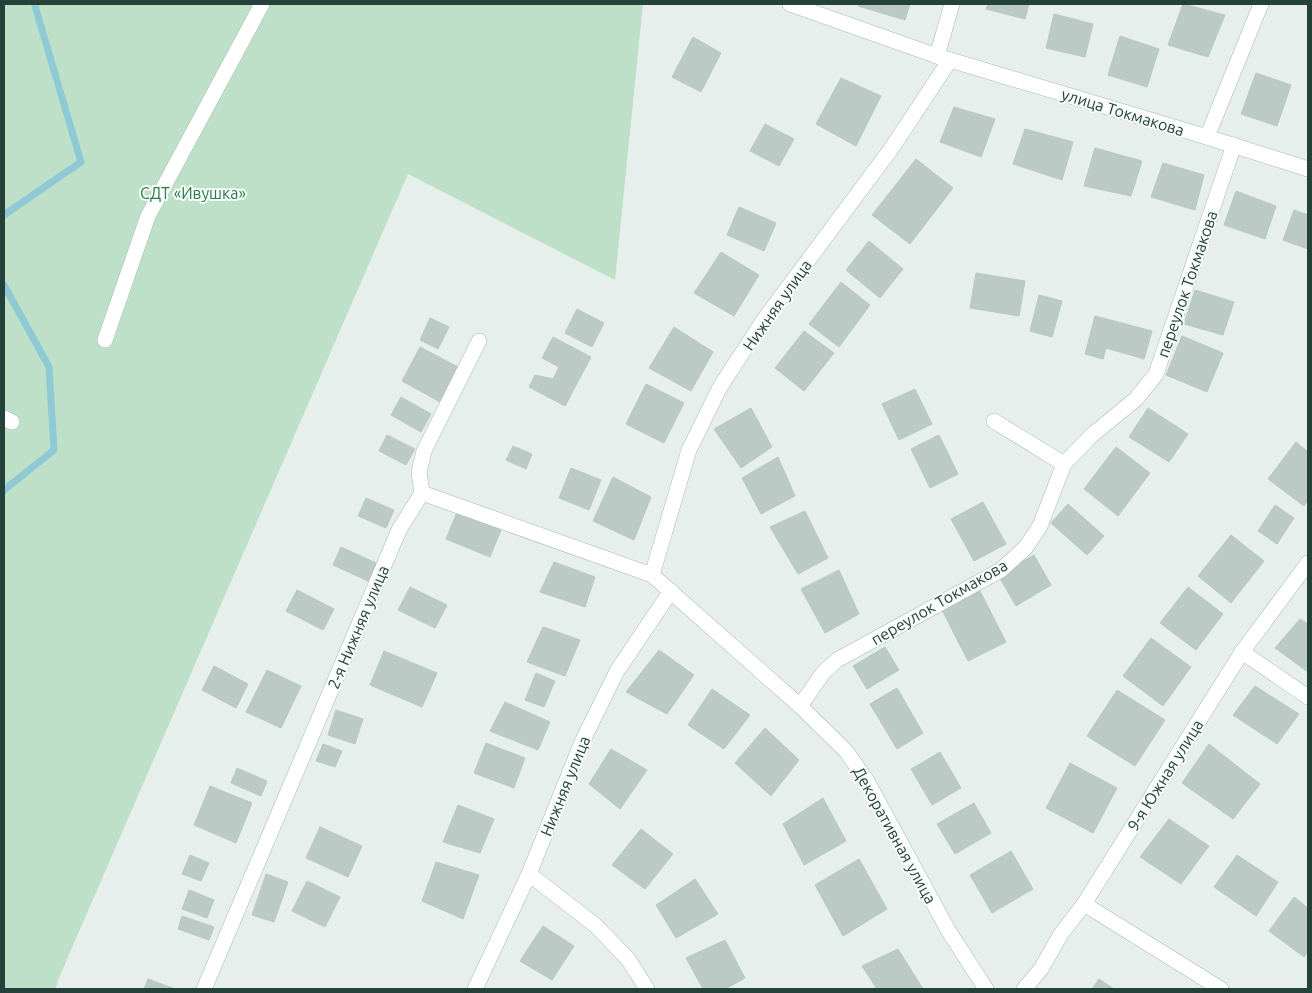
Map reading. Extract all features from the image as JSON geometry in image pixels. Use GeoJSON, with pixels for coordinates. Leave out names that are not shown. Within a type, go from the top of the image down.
{"type":"FeatureCollection","features":[{"type":"Feature","properties":{"kind":"street"},"geometry":{"type":"LineString","coordinates":[[104,340],[148,216],[262,4]]}},
{"type":"Feature","properties":{"kind":"street","name":"улица Токмакова"},"geometry":{"type":"LineString","coordinates":[[790,4],[944,58],[1308,169]]}},
{"type":"Feature","properties":{"kind":"street","name":"Нижняя улица"},"geometry":{"type":"LineString","coordinates":[[652,574],[689,450],[720,387],[763,321],[891,149],[944,58],[952,4]]}},
{"type":"Feature","properties":{"kind":"street"},"geometry":{"type":"LineString","coordinates":[[1207,137],[1262,4]]}},
{"type":"Feature","properties":{"kind":"street","name":"переулок Токмакова"},"geometry":{"type":"LineString","coordinates":[[800,706],[823,673],[837,660],[1001,570],[1026,547],[1040,526],[1064,464],[1092,435],[1136,399],[1156,374],[1234,146]]}},
{"type":"Feature","properties":{"kind":"street"},"geometry":{"type":"LineString","coordinates":[[479,341],[424,451],[419,472],[422,492],[652,574]]}},
{"type":"Feature","properties":{"kind":"street"},"geometry":{"type":"LineString","coordinates":[[994,420],[1064,464]]}},
{"type":"Feature","properties":{"kind":"street","name":"2-я Нижняя улица"},"geometry":{"type":"LineString","coordinates":[[204,989],[399,530],[422,492]]}},
{"type":"Feature","properties":{"kind":"street","name":"9-я Южная улица"},"geometry":{"type":"LineString","coordinates":[[1024,989],[1041,969],[1061,934],[1084,904],[1242,652],[1308,563]]}},
{"type":"Feature","properties":{"kind":"street","name":"Декоративная улица"},"geometry":{"type":"LineString","coordinates":[[652,574],[800,706],[846,751],[867,781],[948,930],[986,989]]}},
{"type":"Feature","properties":{"kind":"street","name":"Нижняя улица"},"geometry":{"type":"LineString","coordinates":[[475,989],[529,874],[582,742],[617,671],[670,591]]}},
{"type":"Feature","properties":{"kind":"street"},"geometry":{"type":"LineString","coordinates":[[1242,652],[1308,697]]}},
{"type":"Feature","properties":{"kind":"street"},"geometry":{"type":"LineString","coordinates":[[529,874],[595,925],[628,960],[647,989]]}},
{"type":"Feature","properties":{"kind":"street"},"geometry":{"type":"LineString","coordinates":[[1084,904],[1222,989]]}},
{"type":"Feature","properties":{"kind":"green space","name":"СДТ «Ивушка»"},"geometry":{"type":"Polygon","coordinates":[[[4,4],[643,4],[615,280],[408,174],[58,980],[56,989],[4,989],[4,4]]]}},
{"type":"Feature","properties":{"kind":"building"},"geometry":{"type":"Polygon","coordinates":[[[859,4],[910,4],[905,20],[858,6],[859,4]]]}},
{"type":"Feature","properties":{"kind":"building"},"geometry":{"type":"Polygon","coordinates":[[[988,4],[1029,4],[1025,19],[986,9],[988,4]]]}},
{"type":"Feature","properties":{"kind":"building"},"geometry":{"type":"Polygon","coordinates":[[[1183,4],[1225,15],[1208,57],[1168,45],[1183,4]]]}},
{"type":"Feature","properties":{"kind":"building"},"geometry":{"type":"Polygon","coordinates":[[[1054,14],[1093,24],[1085,57],[1046,48],[1054,14]]]}},
{"type":"Feature","properties":{"kind":"building"},"geometry":{"type":"Polygon","coordinates":[[[1120,36],[1159,49],[1147,87],[1108,75],[1120,36]]]}},
{"type":"Feature","properties":{"kind":"building"},"geometry":{"type":"Polygon","coordinates":[[[693,37],[721,53],[701,92],[672,77],[693,37]]]}},
{"type":"Feature","properties":{"kind":"building"},"geometry":{"type":"Polygon","coordinates":[[[1256,73],[1291,85],[1277,126],[1241,114],[1256,73]]]}},
{"type":"Feature","properties":{"kind":"building"},"geometry":{"type":"Polygon","coordinates":[[[841,78],[881,96],[856,146],[816,124],[841,78]]]}},
{"type":"Feature","properties":{"kind":"building"},"geometry":{"type":"Polygon","coordinates":[[[954,107],[995,119],[981,157],[940,142],[954,107]]]}},
{"type":"Feature","properties":{"kind":"building"},"geometry":{"type":"Polygon","coordinates":[[[765,124],[794,139],[779,166],[750,151],[765,124]]]}},
{"type":"Feature","properties":{"kind":"building"},"geometry":{"type":"Polygon","coordinates":[[[1025,129],[1073,142],[1062,180],[1013,164],[1025,129]]]}},
{"type":"Feature","properties":{"kind":"building"},"geometry":{"type":"Polygon","coordinates":[[[1095,148],[1142,161],[1131,196],[1084,186],[1095,148]]]}},
{"type":"Feature","properties":{"kind":"building"},"geometry":{"type":"Polygon","coordinates":[[[916,159],[953,188],[910,244],[872,215],[916,159]]]}},
{"type":"Feature","properties":{"kind":"building"},"geometry":{"type":"Polygon","coordinates":[[[1163,163],[1204,175],[1195,210],[1151,197],[1163,163]]]}},
{"type":"Feature","properties":{"kind":"building"},"geometry":{"type":"Polygon","coordinates":[[[1236,191],[1276,206],[1265,239],[1224,225],[1236,191]]]}},
{"type":"Feature","properties":{"kind":"building"},"geometry":{"type":"Polygon","coordinates":[[[739,207],[776,223],[764,251],[727,235],[739,207]]]}},
{"type":"Feature","properties":{"kind":"building"},"geometry":{"type":"Polygon","coordinates":[[[1294,210],[1308,215],[1308,249],[1283,240],[1294,210]]]}},
{"type":"Feature","properties":{"kind":"building"},"geometry":{"type":"Polygon","coordinates":[[[869,241],[903,269],[880,298],[846,270],[869,241]]]}},
{"type":"Feature","properties":{"kind":"building"},"geometry":{"type":"Polygon","coordinates":[[[721,252],[759,275],[734,316],[694,293],[721,252]]]}},
{"type":"Feature","properties":{"kind":"building"},"geometry":{"type":"Polygon","coordinates":[[[976,273],[1025,281],[1019,316],[970,308],[976,273]]]}},
{"type":"Feature","properties":{"kind":"building"},"geometry":{"type":"Polygon","coordinates":[[[841,282],[870,305],[839,347],[809,324],[841,282]]]}},
{"type":"Feature","properties":{"kind":"building"},"geometry":{"type":"Polygon","coordinates":[[[1195,290],[1234,302],[1223,335],[1184,324],[1195,290]]]}},
{"type":"Feature","properties":{"kind":"building"},"geometry":{"type":"Polygon","coordinates":[[[1039,295],[1062,301],[1052,337],[1030,331],[1039,295]]]}},
{"type":"Feature","properties":{"kind":"building"},"geometry":{"type":"Polygon","coordinates":[[[577,309],[604,323],[592,347],[565,333],[577,309]]]}},
{"type":"Feature","properties":{"kind":"building"},"geometry":{"type":"Polygon","coordinates":[[[1095,316],[1152,331],[1144,359],[1106,348],[1103,359],[1085,354],[1095,316]]]}},
{"type":"Feature","properties":{"kind":"building"},"geometry":{"type":"Polygon","coordinates":[[[430,318],[449,327],[438,349],[420,340],[430,318]]]}},
{"type":"Feature","properties":{"kind":"building"},"geometry":{"type":"Polygon","coordinates":[[[674,327],[713,352],[691,391],[649,368],[674,327]]]}},
{"type":"Feature","properties":{"kind":"building"},"geometry":{"type":"Polygon","coordinates":[[[804,331],[834,353],[804,391],[775,368],[804,331]]]}},
{"type":"Feature","properties":{"kind":"building"},"geometry":{"type":"Polygon","coordinates":[[[1182,336],[1223,353],[1207,392],[1166,375],[1182,336]]]}},
{"type":"Feature","properties":{"kind":"building"},"geometry":{"type":"Polygon","coordinates":[[[553,337],[591,357],[565,406],[529,387],[535,375],[553,379],[559,367],[542,358],[553,337]]]}},
{"type":"Feature","properties":{"kind":"building"},"geometry":{"type":"Polygon","coordinates":[[[420,347],[460,368],[442,403],[402,381],[420,347]]]}},
{"type":"Feature","properties":{"kind":"building"},"geometry":{"type":"Polygon","coordinates":[[[646,384],[684,403],[664,443],[626,424],[646,384]]]}},
{"type":"Feature","properties":{"kind":"building"},"geometry":{"type":"Polygon","coordinates":[[[915,389],[932,424],[899,440],[882,404],[915,389]]]}},
{"type":"Feature","properties":{"kind":"building"},"geometry":{"type":"Polygon","coordinates":[[[401,397],[431,414],[421,432],[391,415],[401,397]]]}},
{"type":"Feature","properties":{"kind":"building"},"geometry":{"type":"Polygon","coordinates":[[[751,408],[772,447],[741,468],[714,429],[751,408]]]}},
{"type":"Feature","properties":{"kind":"building"},"geometry":{"type":"Polygon","coordinates":[[[1148,408],[1188,434],[1169,462],[1129,437],[1148,408]]]}},
{"type":"Feature","properties":{"kind":"building"},"geometry":{"type":"Polygon","coordinates":[[[387,435],[415,449],[406,465],[379,451],[387,435]]]}},
{"type":"Feature","properties":{"kind":"building"},"geometry":{"type":"Polygon","coordinates":[[[939,435],[958,474],[930,488],[911,449],[939,435]]]}},
{"type":"Feature","properties":{"kind":"building"},"geometry":{"type":"Polygon","coordinates":[[[1296,442],[1308,452],[1308,500],[1304,506],[1268,479],[1296,442]]]}},
{"type":"Feature","properties":{"kind":"building"},"geometry":{"type":"Polygon","coordinates":[[[513,446],[532,454],[526,469],[506,460],[513,446]]]}},
{"type":"Feature","properties":{"kind":"building"},"geometry":{"type":"Polygon","coordinates":[[[1116,447],[1150,473],[1118,516],[1084,489],[1116,447]]]}},
{"type":"Feature","properties":{"kind":"building"},"geometry":{"type":"Polygon","coordinates":[[[778,457],[795,496],[761,514],[742,478],[778,457]]]}},
{"type":"Feature","properties":{"kind":"building"},"geometry":{"type":"Polygon","coordinates":[[[571,468],[601,480],[589,510],[559,498],[571,468]]]}},
{"type":"Feature","properties":{"kind":"building"},"geometry":{"type":"Polygon","coordinates":[[[613,477],[651,497],[634,540],[593,521],[613,477]]]}},
{"type":"Feature","properties":{"kind":"building"},"geometry":{"type":"Polygon","coordinates":[[[366,498],[394,510],[386,528],[358,516],[366,498]]]}},
{"type":"Feature","properties":{"kind":"building"},"geometry":{"type":"Polygon","coordinates":[[[983,502],[1006,544],[974,561],[951,519],[983,502]]]}},
{"type":"Feature","properties":{"kind":"building"},"geometry":{"type":"Polygon","coordinates":[[[1068,504],[1104,536],[1087,555],[1051,523],[1068,504]]]}},
{"type":"Feature","properties":{"kind":"building"},"geometry":{"type":"Polygon","coordinates":[[[1275,505],[1294,518],[1277,544],[1258,531],[1275,505]]]}},
{"type":"Feature","properties":{"kind":"building"},"geometry":{"type":"Polygon","coordinates":[[[805,511],[828,558],[798,574],[770,527],[805,511]]]}},
{"type":"Feature","properties":{"kind":"building"},"geometry":{"type":"Polygon","coordinates":[[[457,512],[501,530],[490,557],[446,539],[457,512]]]}},
{"type":"Feature","properties":{"kind":"building"},"geometry":{"type":"Polygon","coordinates":[[[1231,535],[1264,561],[1231,603],[1198,576],[1231,535]]]}},
{"type":"Feature","properties":{"kind":"building"},"geometry":{"type":"Polygon","coordinates":[[[341,547],[376,563],[368,581],[333,565],[341,547]]]}},
{"type":"Feature","properties":{"kind":"building"},"geometry":{"type":"Polygon","coordinates":[[[1034,555],[1051,585],[1016,606],[998,575],[1034,555]]]}},
{"type":"Feature","properties":{"kind":"building"},"geometry":{"type":"Polygon","coordinates":[[[554,562],[595,577],[585,607],[540,592],[554,562]]]}},
{"type":"Feature","properties":{"kind":"building"},"geometry":{"type":"Polygon","coordinates":[[[839,570],[859,614],[825,633],[801,589],[839,570]]]}},
{"type":"Feature","properties":{"kind":"building"},"geometry":{"type":"Polygon","coordinates":[[[410,587],[447,605],[435,628],[398,610],[410,587]]]}},
{"type":"Feature","properties":{"kind":"building"},"geometry":{"type":"Polygon","coordinates":[[[1188,587],[1223,614],[1196,650],[1160,623],[1188,587]]]}},
{"type":"Feature","properties":{"kind":"building"},"geometry":{"type":"Polygon","coordinates":[[[297,590],[334,609],[323,630],[286,611],[297,590]]]}},
{"type":"Feature","properties":{"kind":"building"},"geometry":{"type":"Polygon","coordinates":[[[980,591],[1006,642],[968,661],[942,610],[980,591]]]}},
{"type":"Feature","properties":{"kind":"building"},"geometry":{"type":"Polygon","coordinates":[[[1300,619],[1308,624],[1308,672],[1275,648],[1300,619]]]}},
{"type":"Feature","properties":{"kind":"building"},"geometry":{"type":"Polygon","coordinates":[[[543,627],[580,640],[565,676],[527,662],[543,627]]]}},
{"type":"Feature","properties":{"kind":"building"},"geometry":{"type":"Polygon","coordinates":[[[1151,638],[1191,667],[1163,706],[1123,676],[1151,638]]]}},
{"type":"Feature","properties":{"kind":"building"},"geometry":{"type":"Polygon","coordinates":[[[885,647],[899,670],[867,689],[853,666],[885,647]]]}},
{"type":"Feature","properties":{"kind":"building"},"geometry":{"type":"Polygon","coordinates":[[[659,650],[694,675],[667,714],[626,692],[659,650]]]}},
{"type":"Feature","properties":{"kind":"building"},"geometry":{"type":"Polygon","coordinates":[[[384,651],[437,673],[422,707],[370,685],[384,651]]]}},
{"type":"Feature","properties":{"kind":"building"},"geometry":{"type":"Polygon","coordinates":[[[214,666],[248,684],[236,708],[202,690],[214,666]]]}},
{"type":"Feature","properties":{"kind":"building"},"geometry":{"type":"Polygon","coordinates":[[[267,670],[301,686],[281,728],[246,712],[267,670]]]}},
{"type":"Feature","properties":{"kind":"building"},"geometry":{"type":"Polygon","coordinates":[[[536,673],[555,681],[544,707],[525,700],[536,673]]]}},
{"type":"Feature","properties":{"kind":"building"},"geometry":{"type":"Polygon","coordinates":[[[1255,686],[1299,714],[1277,744],[1233,715],[1255,686]]]}},
{"type":"Feature","properties":{"kind":"building"},"geometry":{"type":"Polygon","coordinates":[[[897,688],[923,733],[897,749],[870,704],[897,688]]]}},
{"type":"Feature","properties":{"kind":"building"},"geometry":{"type":"Polygon","coordinates":[[[712,689],[750,715],[724,749],[688,725],[712,689]]]}},
{"type":"Feature","properties":{"kind":"building"},"geometry":{"type":"Polygon","coordinates":[[[1117,690],[1165,720],[1135,766],[1087,736],[1117,690]]]}},
{"type":"Feature","properties":{"kind":"building"},"geometry":{"type":"Polygon","coordinates":[[[505,702],[550,722],[538,750],[490,731],[505,702]]]}},
{"type":"Feature","properties":{"kind":"building"},"geometry":{"type":"Polygon","coordinates":[[[336,710],[363,719],[355,744],[328,735],[336,710]]]}},
{"type":"Feature","properties":{"kind":"building"},"geometry":{"type":"Polygon","coordinates":[[[765,728],[799,760],[771,796],[735,763],[765,728]]]}},
{"type":"Feature","properties":{"kind":"building"},"geometry":{"type":"Polygon","coordinates":[[[486,743],[525,758],[514,788],[474,773],[486,743]]]}},
{"type":"Feature","properties":{"kind":"building"},"geometry":{"type":"Polygon","coordinates":[[[323,744],[342,751],[335,767],[316,761],[323,744]]]}},
{"type":"Feature","properties":{"kind":"building"},"geometry":{"type":"Polygon","coordinates":[[[1209,744],[1260,784],[1233,819],[1182,783],[1209,744]]]}},
{"type":"Feature","properties":{"kind":"building"},"geometry":{"type":"Polygon","coordinates":[[[611,749],[647,770],[620,809],[589,784],[611,749]]]}},
{"type":"Feature","properties":{"kind":"building"},"geometry":{"type":"Polygon","coordinates":[[[940,752],[961,788],[932,805],[911,769],[940,752]]]}},
{"type":"Feature","properties":{"kind":"building"},"geometry":{"type":"Polygon","coordinates":[[[1070,763],[1117,788],[1093,833],[1046,808],[1070,763]]]}},
{"type":"Feature","properties":{"kind":"building"},"geometry":{"type":"Polygon","coordinates":[[[237,768],[267,781],[261,796],[231,783],[237,768]]]}},
{"type":"Feature","properties":{"kind":"building"},"geometry":{"type":"Polygon","coordinates":[[[210,786],[252,803],[236,843],[194,825],[210,786]]]}},
{"type":"Feature","properties":{"kind":"building"},"geometry":{"type":"Polygon","coordinates":[[[823,798],[846,841],[804,865],[783,824],[823,798]]]}},
{"type":"Feature","properties":{"kind":"building"},"geometry":{"type":"Polygon","coordinates":[[[974,803],[991,833],[955,854],[937,824],[974,803]]]}},
{"type":"Feature","properties":{"kind":"building"},"geometry":{"type":"Polygon","coordinates":[[[458,805],[494,819],[480,853],[443,842],[458,805]]]}},
{"type":"Feature","properties":{"kind":"building"},"geometry":{"type":"Polygon","coordinates":[[[1169,819],[1209,846],[1181,884],[1140,857],[1169,819]]]}},
{"type":"Feature","properties":{"kind":"building"},"geometry":{"type":"Polygon","coordinates":[[[320,827],[362,846],[348,877],[306,858],[320,827]]]}},
{"type":"Feature","properties":{"kind":"building"},"geometry":{"type":"Polygon","coordinates":[[[641,829],[673,854],[645,889],[612,865],[641,829]]]}},
{"type":"Feature","properties":{"kind":"building"},"geometry":{"type":"Polygon","coordinates":[[[1011,851],[1033,889],[992,913],[970,875],[1011,851]]]}},
{"type":"Feature","properties":{"kind":"building"},"geometry":{"type":"Polygon","coordinates":[[[190,855],[209,863],[201,881],[182,874],[190,855]]]}},
{"type":"Feature","properties":{"kind":"building"},"geometry":{"type":"Polygon","coordinates":[[[1237,855],[1278,882],[1256,916],[1214,887],[1237,855]]]}},
{"type":"Feature","properties":{"kind":"building"},"geometry":{"type":"Polygon","coordinates":[[[859,859],[887,909],[843,936],[815,885],[859,859]]]}},
{"type":"Feature","properties":{"kind":"building"},"geometry":{"type":"Polygon","coordinates":[[[436,862],[479,875],[463,919],[422,901],[436,862]]]}},
{"type":"Feature","properties":{"kind":"building"},"geometry":{"type":"Polygon","coordinates":[[[266,874],[288,882],[274,922],[252,915],[266,874]]]}},
{"type":"Feature","properties":{"kind":"building"},"geometry":{"type":"Polygon","coordinates":[[[695,879],[718,914],[676,938],[656,905],[695,879]]]}},
{"type":"Feature","properties":{"kind":"building"},"geometry":{"type":"Polygon","coordinates":[[[307,881],[340,897],[325,927],[292,911],[307,881]]]}},
{"type":"Feature","properties":{"kind":"building"},"geometry":{"type":"Polygon","coordinates":[[[189,890],[214,900],[207,918],[182,909],[189,890]]]}},
{"type":"Feature","properties":{"kind":"building"},"geometry":{"type":"Polygon","coordinates":[[[1294,897],[1308,908],[1308,951],[1304,957],[1269,931],[1294,897]]]}},
{"type":"Feature","properties":{"kind":"building"},"geometry":{"type":"Polygon","coordinates":[[[182,916],[214,927],[209,940],[178,929],[182,916]]]}},
{"type":"Feature","properties":{"kind":"building"},"geometry":{"type":"Polygon","coordinates":[[[543,926],[574,946],[552,980],[520,961],[543,926]]]}},
{"type":"Feature","properties":{"kind":"building"},"geometry":{"type":"Polygon","coordinates":[[[725,940],[745,978],[725,989],[703,989],[686,958],[725,940]]]}},
{"type":"Feature","properties":{"kind":"building"},"geometry":{"type":"Polygon","coordinates":[[[898,949],[923,989],[877,989],[862,966],[898,949]]]}},
{"type":"Feature","properties":{"kind":"building"},"geometry":{"type":"Polygon","coordinates":[[[148,979],[175,989],[144,989],[148,979]]]}},
{"type":"Feature","properties":{"kind":"building"},"geometry":{"type":"Polygon","coordinates":[[[1099,979],[1114,989],[1092,989],[1099,979]]]}},
{"type":"Feature","properties":{"kind":"waterway"},"geometry":{"type":"LineString","coordinates":[[4,215],[81,162],[35,6],[36,4]]}},
{"type":"Feature","properties":{"kind":"waterway"},"geometry":{"type":"LineString","coordinates":[[4,285],[49,367],[54,450],[4,490]]}}]}
